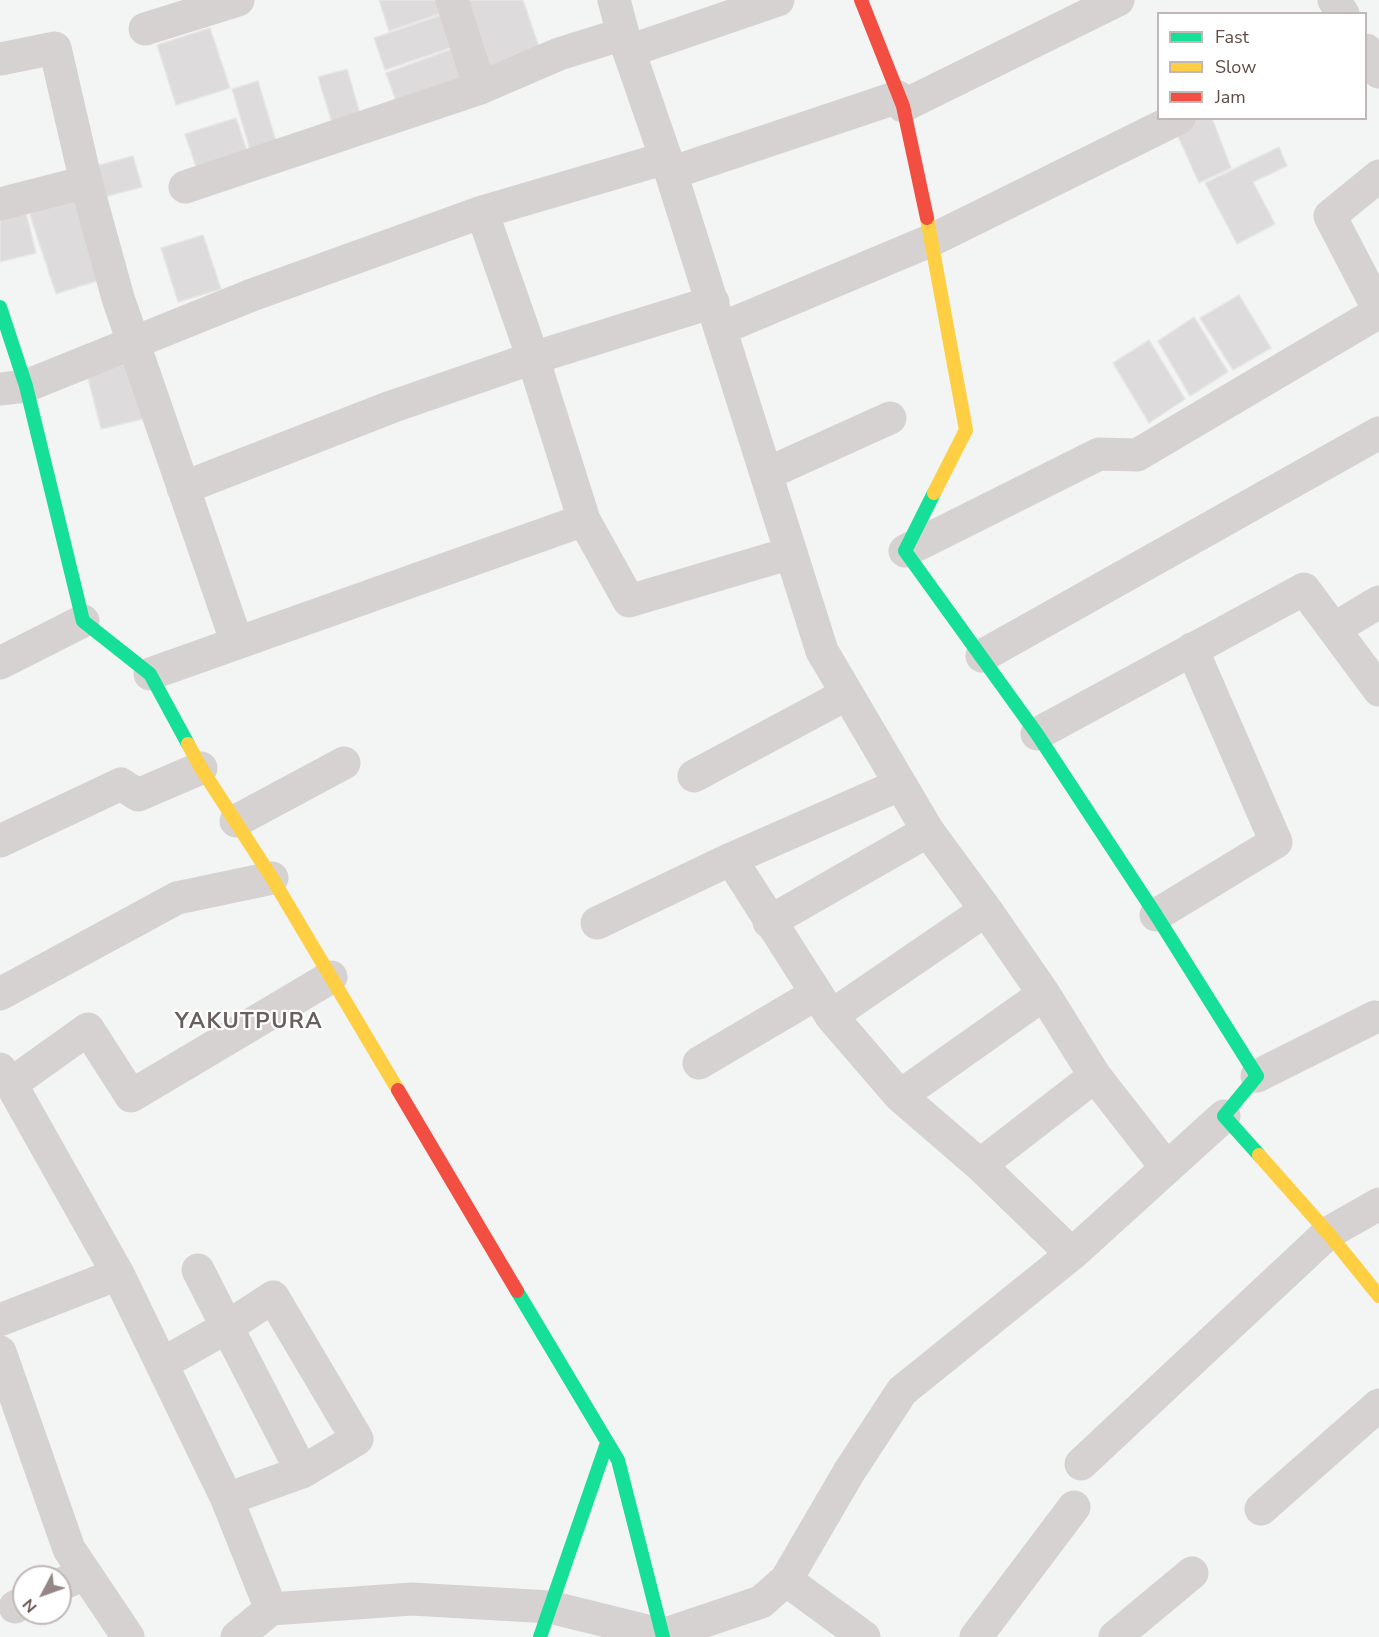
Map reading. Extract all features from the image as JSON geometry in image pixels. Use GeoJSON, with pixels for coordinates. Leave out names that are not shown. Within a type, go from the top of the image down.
{"type":"FeatureCollection","features":[{"type":"Feature","properties":{"kind":"street"},"geometry":{"type":"LineString","coordinates":[[146,28],[238,0]]}},
{"type":"Feature","properties":{"kind":"street"},"geometry":{"type":"LineString","coordinates":[[452,0],[480,88]]}},
{"type":"Feature","properties":{"kind":"street"},"geometry":{"type":"LineString","coordinates":[[614,0],[626,43],[669,165],[822,651],[927,831],[986,910],[1044,994],[1095,1076],[1166,1167]]}},
{"type":"Feature","properties":{"kind":"street"},"geometry":{"type":"LineString","coordinates":[[185,187],[480,88],[559,54],[626,43],[778,0]]}},
{"type":"Feature","properties":{"kind":"street"},"geometry":{"type":"LineString","coordinates":[[861,0],[901,102],[932,240],[966,430],[905,550]]}},
{"type":"Feature","properties":{"kind":"street"},"geometry":{"type":"LineString","coordinates":[[13,388],[252,295],[482,212],[669,165],[901,102],[1118,0]]}},
{"type":"Feature","properties":{"kind":"street"},"geometry":{"type":"LineString","coordinates":[[0,59],[55,48],[86,182],[118,298],[237,643]]}},
{"type":"Feature","properties":{"kind":"street"},"geometry":{"type":"LineString","coordinates":[[183,488],[391,407],[533,358],[716,316],[932,240],[1175,120]]}},
{"type":"Feature","properties":{"kind":"street"},"geometry":{"type":"LineString","coordinates":[[905,550],[1099,454],[1137,455],[1379,311],[1330,216],[1379,176]]}},
{"type":"Feature","properties":{"kind":"street"},"geometry":{"type":"LineString","coordinates":[[0,204],[86,182]]}},
{"type":"Feature","properties":{"kind":"street"},"geometry":{"type":"LineString","coordinates":[[482,212],[533,358],[584,520],[629,601],[791,553]]}},
{"type":"Feature","properties":{"kind":"street"},"geometry":{"type":"LineString","coordinates":[[0,308],[13,388],[83,621],[150,674],[201,768],[272,878],[618,1460],[663,1636]]}},
{"type":"Feature","properties":{"kind":"street"},"geometry":{"type":"LineString","coordinates":[[766,474],[890,418]]}},
{"type":"Feature","properties":{"kind":"street"},"geometry":{"type":"LineString","coordinates":[[982,656],[1379,433]]}},
{"type":"Feature","properties":{"kind":"street"},"geometry":{"type":"LineString","coordinates":[[150,674],[584,520]]}},
{"type":"Feature","properties":{"kind":"street"},"geometry":{"type":"LineString","coordinates":[[905,550],[1037,734],[1156,915],[1257,1076]]}},
{"type":"Feature","properties":{"kind":"street"},"geometry":{"type":"LineString","coordinates":[[1037,734],[1304,589],[1379,690]]}},
{"type":"Feature","properties":{"kind":"street"},"geometry":{"type":"LineString","coordinates":[[1334,629],[1379,602]]}},
{"type":"Feature","properties":{"kind":"street"},"geometry":{"type":"LineString","coordinates":[[0,663],[83,621]]}},
{"type":"Feature","properties":{"kind":"street"},"geometry":{"type":"LineString","coordinates":[[1156,915],[1276,842],[1192,649]]}},
{"type":"Feature","properties":{"kind":"street"},"geometry":{"type":"LineString","coordinates":[[694,776],[847,694]]}},
{"type":"Feature","properties":{"kind":"street"},"geometry":{"type":"LineString","coordinates":[[236,821],[344,763]]}},
{"type":"Feature","properties":{"kind":"street"},"geometry":{"type":"LineString","coordinates":[[0,841],[122,784],[138,795],[201,768]]}},
{"type":"Feature","properties":{"kind":"street"},"geometry":{"type":"LineString","coordinates":[[597,923],[731,859],[899,785]]}},
{"type":"Feature","properties":{"kind":"street"},"geometry":{"type":"LineString","coordinates":[[769,922],[927,831]]}},
{"type":"Feature","properties":{"kind":"street"},"geometry":{"type":"LineString","coordinates":[[731,859],[823,1005],[900,1096],[980,1166],[1072,1254]]}},
{"type":"Feature","properties":{"kind":"street"},"geometry":{"type":"LineString","coordinates":[[0,994],[177,898],[272,878]]}},
{"type":"Feature","properties":{"kind":"street"},"geometry":{"type":"LineString","coordinates":[[699,1063],[823,1005],[986,910]]}},
{"type":"Feature","properties":{"kind":"street"},"geometry":{"type":"LineString","coordinates":[[271,1609],[227,1499],[118,1274],[5,1077],[88,1029],[131,1096],[331,977]]}},
{"type":"Feature","properties":{"kind":"street"},"geometry":{"type":"LineString","coordinates":[[900,1096],[1044,994]]}},
{"type":"Feature","properties":{"kind":"street"},"geometry":{"type":"LineString","coordinates":[[237,1637],[271,1609],[412,1599],[545,1622],[663,1636],[761,1602],[786,1580],[849,1472],[903,1391],[1072,1254],[1224,1116],[1257,1076],[1375,1017]]}},
{"type":"Feature","properties":{"kind":"street"},"geometry":{"type":"LineString","coordinates":[[980,1166],[1095,1076]]}},
{"type":"Feature","properties":{"kind":"street"},"geometry":{"type":"LineString","coordinates":[[1224,1116],[1328,1233],[1379,1296]]}},
{"type":"Feature","properties":{"kind":"street"},"geometry":{"type":"LineString","coordinates":[[1081,1464],[1328,1233],[1379,1204]]}},
{"type":"Feature","properties":{"kind":"street"},"geometry":{"type":"LineString","coordinates":[[198,1270],[302,1472]]}},
{"type":"Feature","properties":{"kind":"street"},"geometry":{"type":"LineString","coordinates":[[0,1320],[118,1274]]}},
{"type":"Feature","properties":{"kind":"street"},"geometry":{"type":"LineString","coordinates":[[162,1364],[227,1327],[273,1297],[357,1439],[302,1472],[227,1499]]}},
{"type":"Feature","properties":{"kind":"street"},"geometry":{"type":"LineString","coordinates":[[0,1352],[8,1401],[69,1549],[73,1579],[128,1637]]}},
{"type":"Feature","properties":{"kind":"street"},"geometry":{"type":"LineString","coordinates":[[1261,1509],[1379,1405]]}},
{"type":"Feature","properties":{"kind":"street"},"geometry":{"type":"LineString","coordinates":[[545,1622],[607,1443]]}},
{"type":"Feature","properties":{"kind":"street"},"geometry":{"type":"LineString","coordinates":[[976,1637],[1074,1508]]}},
{"type":"Feature","properties":{"kind":"street"},"geometry":{"type":"LineString","coordinates":[[1115,1637],[1192,1573]]}},
{"type":"Feature","properties":{"kind":"street"},"geometry":{"type":"LineString","coordinates":[[786,1580],[864,1637]]}},
{"type":"Feature","properties":{"kind":"building"},"geometry":{"type":"Polygon","coordinates":[[[379,0],[444,0],[448,11],[389,31],[379,0]]]}},
{"type":"Feature","properties":{"kind":"building"},"geometry":{"type":"Polygon","coordinates":[[[471,0],[523,0],[540,50],[482,69],[460,4],[471,0]]]}},
{"type":"Feature","properties":{"kind":"building"},"geometry":{"type":"Polygon","coordinates":[[[444,14],[456,46],[385,70],[374,38],[444,14]]]}},
{"type":"Feature","properties":{"kind":"building"},"geometry":{"type":"Polygon","coordinates":[[[210,28],[230,88],[176,105],[157,45],[210,28]]]}},
{"type":"Feature","properties":{"kind":"building"},"geometry":{"type":"Polygon","coordinates":[[[452,49],[465,85],[399,109],[386,73],[452,49]]]}},
{"type":"Feature","properties":{"kind":"building"},"geometry":{"type":"Polygon","coordinates":[[[347,69],[361,117],[333,126],[318,77],[347,69]]]}},
{"type":"Feature","properties":{"kind":"building"},"geometry":{"type":"Polygon","coordinates":[[[258,81],[278,148],[252,156],[232,89],[258,81]]]}},
{"type":"Feature","properties":{"kind":"building"},"geometry":{"type":"Polygon","coordinates":[[[236,118],[249,157],[198,173],[185,134],[236,118]]]}},
{"type":"Feature","properties":{"kind":"building"},"geometry":{"type":"Polygon","coordinates":[[[1184,120],[1213,120],[1231,168],[1199,183],[1173,125],[1184,120]]]}},
{"type":"Feature","properties":{"kind":"building"},"geometry":{"type":"Polygon","coordinates":[[[1279,147],[1287,166],[1253,182],[1275,224],[1237,244],[1205,183],[1279,147]]]}},
{"type":"Feature","properties":{"kind":"building"},"geometry":{"type":"Polygon","coordinates":[[[133,156],[142,187],[93,200],[85,169],[133,156]]]}},
{"type":"Feature","properties":{"kind":"building"},"geometry":{"type":"Polygon","coordinates":[[[83,195],[109,277],[56,294],[29,212],[83,195]]]}},
{"type":"Feature","properties":{"kind":"building"},"geometry":{"type":"Polygon","coordinates":[[[25,209],[36,253],[0,262],[0,215],[25,209]]]}},
{"type":"Feature","properties":{"kind":"building"},"geometry":{"type":"Polygon","coordinates":[[[203,235],[221,289],[178,302],[161,248],[203,235]]]}},
{"type":"Feature","properties":{"kind":"building"},"geometry":{"type":"Polygon","coordinates":[[[1239,295],[1271,348],[1233,370],[1200,318],[1239,295]]]}},
{"type":"Feature","properties":{"kind":"building"},"geometry":{"type":"Polygon","coordinates":[[[1194,317],[1228,372],[1190,396],[1158,341],[1194,317]]]}},
{"type":"Feature","properties":{"kind":"building"},"geometry":{"type":"Polygon","coordinates":[[[1149,340],[1185,399],[1149,423],[1113,363],[1149,340]]]}},
{"type":"Feature","properties":{"kind":"building"},"geometry":{"type":"Polygon","coordinates":[[[134,362],[147,418],[101,429],[87,374],[134,362]]]}},
{"type":"Feature","properties":{"kind":"traffic: fast"},"geometry":{"type":"LineString","coordinates":[[0,307],[26,386],[83,621],[150,674],[188,744]]}},
{"type":"Feature","properties":{"kind":"traffic: fast"},"geometry":{"type":"LineString","coordinates":[[934,493],[905,551],[1037,734],[1156,915],[1257,1076],[1224,1116],[1259,1155]]}},
{"type":"Feature","properties":{"kind":"traffic: fast"},"geometry":{"type":"LineString","coordinates":[[517,1291],[618,1460],[663,1637]]}},
{"type":"Feature","properties":{"kind":"traffic: fast"},"geometry":{"type":"LineString","coordinates":[[540,1637],[607,1443]]}},
{"type":"Feature","properties":{"kind":"traffic: slow"},"geometry":{"type":"LineString","coordinates":[[927,218],[966,430],[934,493]]}},
{"type":"Feature","properties":{"kind":"traffic: slow"},"geometry":{"type":"LineString","coordinates":[[188,744],[272,878],[398,1090]]}},
{"type":"Feature","properties":{"kind":"traffic: slow"},"geometry":{"type":"LineString","coordinates":[[1259,1155],[1328,1233],[1379,1296]]}},
{"type":"Feature","properties":{"kind":"traffic: jam"},"geometry":{"type":"LineString","coordinates":[[861,0],[903,106],[927,218]]}},
{"type":"Feature","properties":{"kind":"traffic: jam"},"geometry":{"type":"LineString","coordinates":[[398,1090],[517,1291]]}},
{"type":"Feature","properties":{"kind":"district","name":"YAKUTPURA"},"geometry":{"type":"Point","coordinates":[249,1023]}}]}
